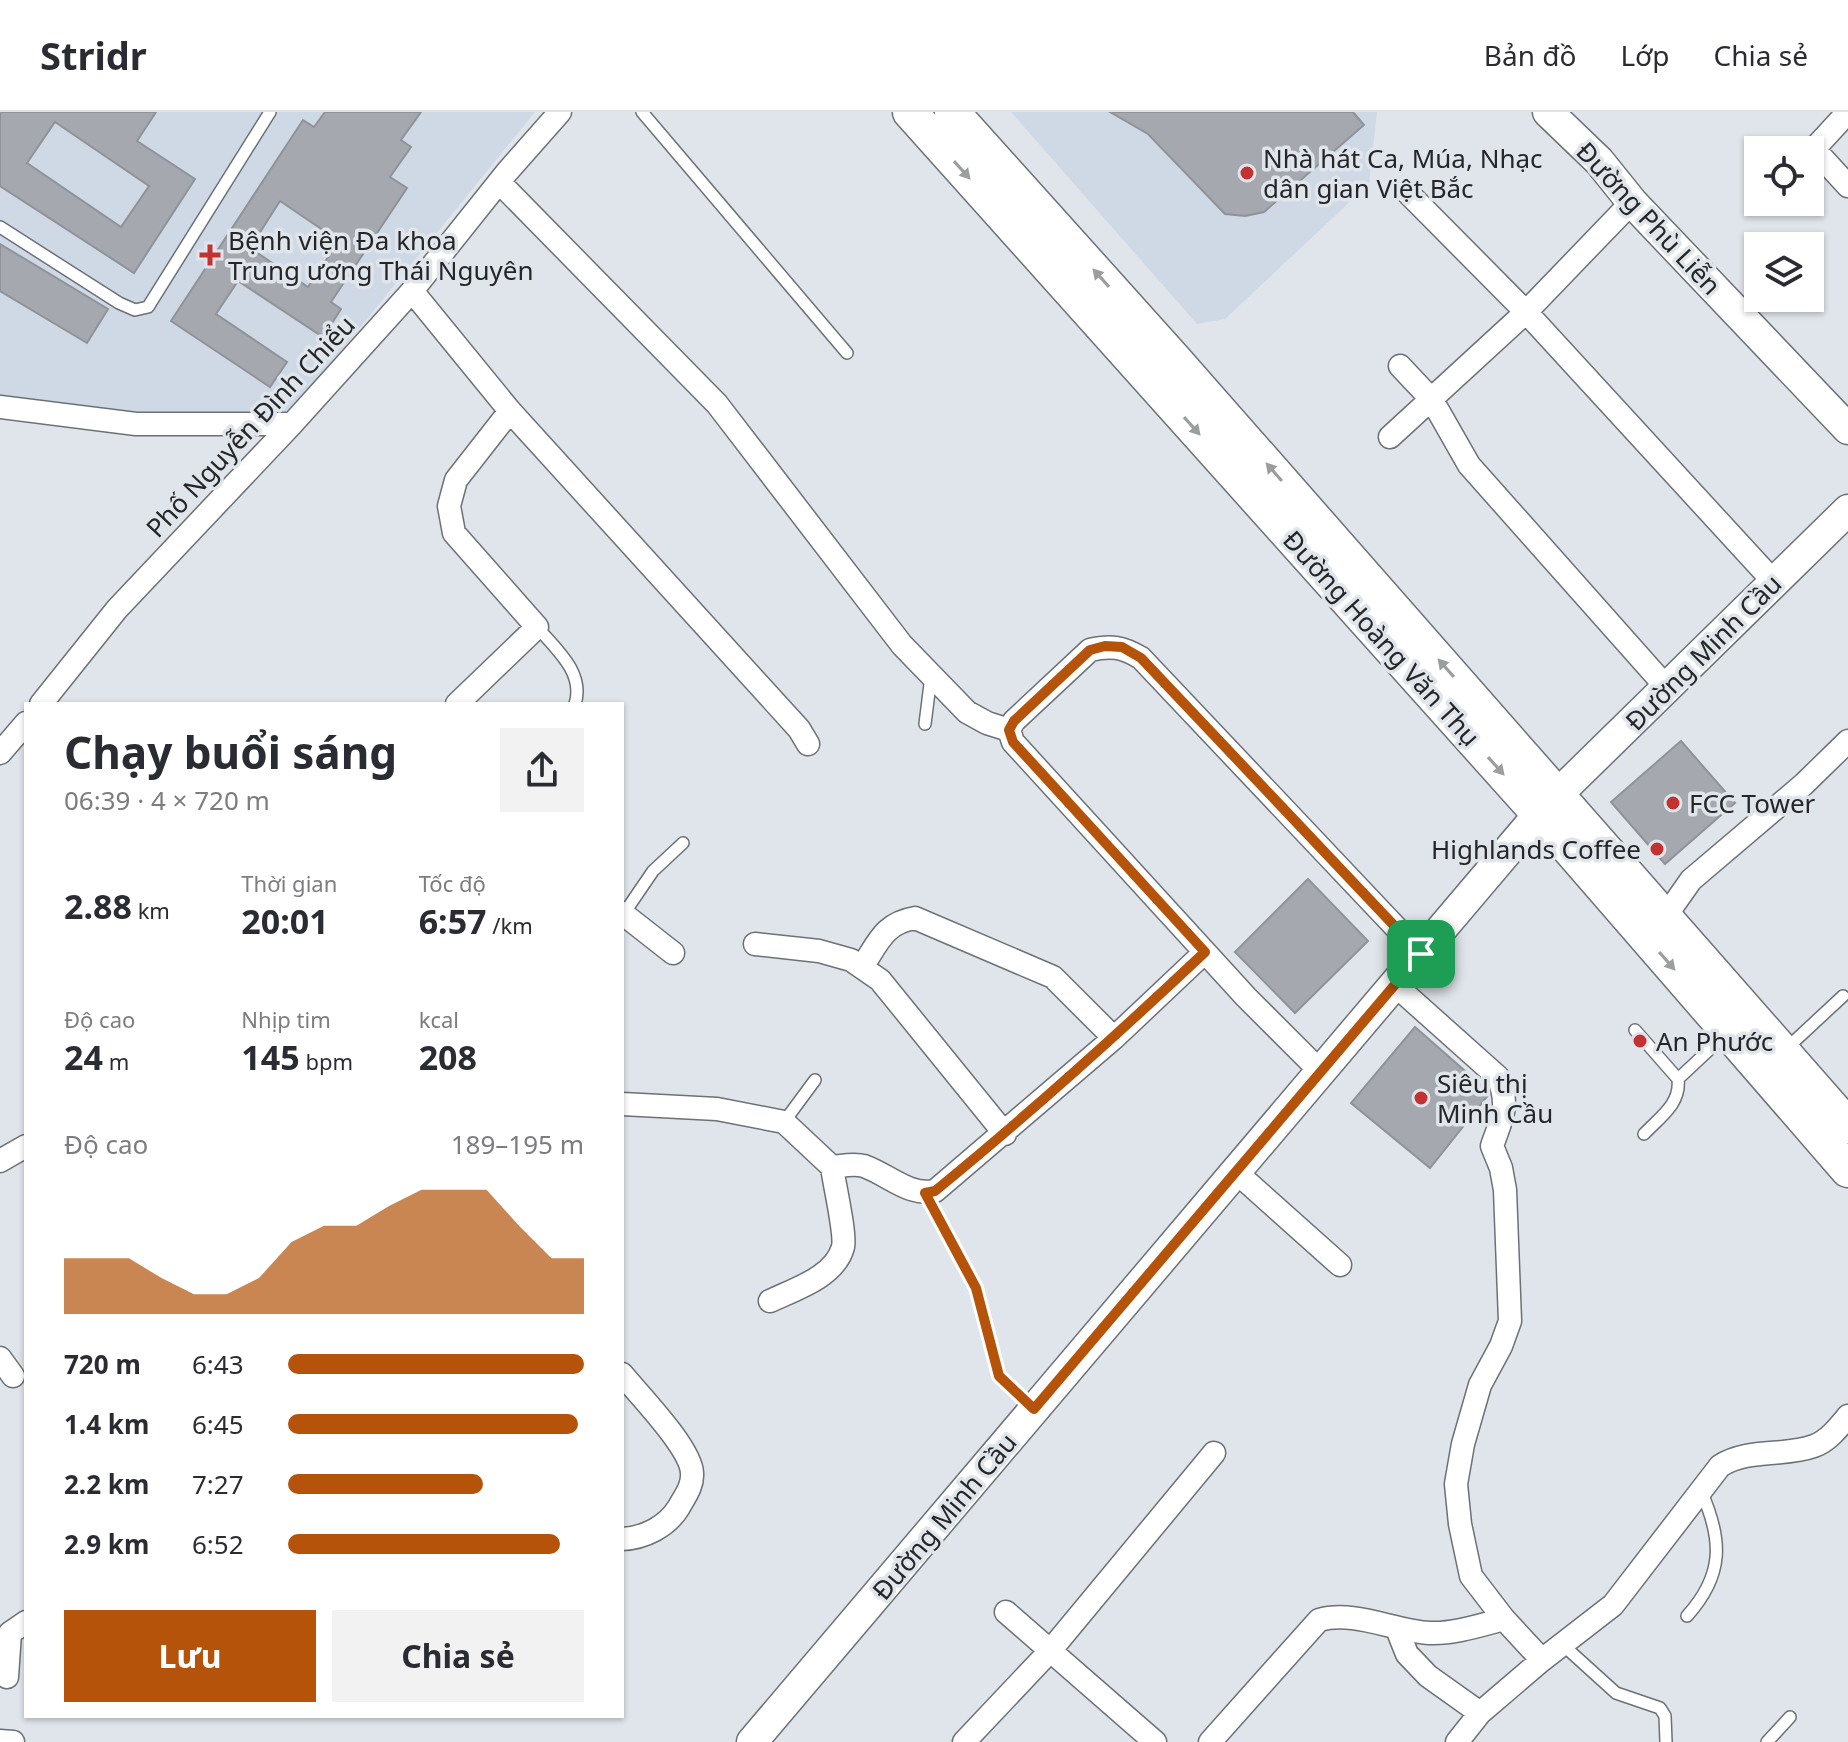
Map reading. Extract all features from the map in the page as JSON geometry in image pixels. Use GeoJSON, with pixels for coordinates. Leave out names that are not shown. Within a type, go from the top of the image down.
{"type":"FeatureCollection","features":[{"type":"Feature","properties":{"kind":"main road","name":"Đường Hoàng Văn Thụ"},"geometry":{"type":"LineString","coordinates":[[910,112],[1163,370]]}},
{"type":"Feature","properties":{"kind":"main road","name":"Đường Hoàng Văn Thụ"},"geometry":{"type":"LineString","coordinates":[[952,112],[1163,370],[1549,804],[1729,1032],[1848,1170]]}},
{"type":"Feature","properties":{"kind":"main road","name":"Đường Hoàng Văn Thụ"},"geometry":{"type":"LineString","coordinates":[[1549,804],[1665,917],[1848,1126]]}},
{"type":"Feature","properties":{"kind":"street","name":"Phố Nguyễn Đình Chiểu"},"geometry":{"type":"LineString","coordinates":[[43,702],[117,609],[292,424],[412,291],[499,182],[560,112]]}},
{"type":"Feature","properties":{"kind":"street","name":"Đường Phù Liễn"},"geometry":{"type":"LineString","coordinates":[[1548,112],[1599,161],[1632,202],[1848,429]]}},
{"type":"Feature","properties":{"kind":"street"},"geometry":{"type":"LineString","coordinates":[[1848,112],[1814,149],[1848,186]]}},
{"type":"Feature","properties":{"kind":"street"},"geometry":{"type":"LineString","coordinates":[[499,182],[717,404],[902,645],[967,712],[1009,730]]}},
{"type":"Feature","properties":{"kind":"street"},"geometry":{"type":"LineString","coordinates":[[1407,192],[1526,312],[1774,582]]}},
{"type":"Feature","properties":{"kind":"street"},"geometry":{"type":"LineString","coordinates":[[1390,437],[1526,312],[1632,202]]}},
{"type":"Feature","properties":{"kind":"street"},"geometry":{"type":"LineString","coordinates":[[412,291],[510,411],[799,729],[808,744]]}},
{"type":"Feature","properties":{"kind":"street"},"geometry":{"type":"LineString","coordinates":[[1400,366],[1432,400],[1469,465],[1668,689]]}},
{"type":"Feature","properties":{"kind":"street"},"geometry":{"type":"LineString","coordinates":[[0,407],[136,424],[292,424]]}},
{"type":"Feature","properties":{"kind":"street"},"geometry":{"type":"LineString","coordinates":[[459,702],[537,627],[454,533],[449,506],[456,480],[510,411]]}},
{"type":"Feature","properties":{"kind":"street","name":"Đường Minh Cầu"},"geometry":{"type":"LineString","coordinates":[[752,1742],[1549,804],[1848,510]]}},
{"type":"Feature","properties":{"kind":"street"},"geometry":{"type":"LineString","coordinates":[[1321,1072],[1205,952],[1013,742],[1009,730],[1014,721],[1090,650],[1105,646],[1122,647],[1141,658],[1421,954]]}},
{"type":"Feature","properties":{"kind":"street"},"geometry":{"type":"LineString","coordinates":[[0,753],[24,725]]}},
{"type":"Feature","properties":{"kind":"street"},"geometry":{"type":"LineString","coordinates":[[1665,917],[1691,880],[1804,784],[1848,741]]}},
{"type":"Feature","properties":{"kind":"street"},"geometry":{"type":"LineString","coordinates":[[624,915],[673,953]]}},
{"type":"Feature","properties":{"kind":"street"},"geometry":{"type":"LineString","coordinates":[[862,967],[884,932],[897,921],[915,918],[1053,977],[1114,1038]]}},
{"type":"Feature","properties":{"kind":"street"},"geometry":{"type":"LineString","coordinates":[[755,944],[819,951],[851,960],[880,980],[1005,1134]]}},
{"type":"Feature","properties":{"kind":"street"},"geometry":{"type":"LineString","coordinates":[[832,1167],[862,1165],[908,1189],[925,1193],[935,1191],[1114,1038],[1205,952]]}},
{"type":"Feature","properties":{"kind":"street"},"geometry":{"type":"LineString","coordinates":[[1395,985],[1498,1077],[1505,1094],[1505,1110],[1492,1146],[1505,1190],[1510,1321],[1501,1346],[1480,1385],[1463,1444],[1456,1484],[1460,1524],[1471,1576],[1504,1619],[1542,1660]]}},
{"type":"Feature","properties":{"kind":"street"},"geometry":{"type":"LineString","coordinates":[[624,1104],[717,1109],[784,1122],[832,1167],[844,1245],[836,1261],[816,1279],[770,1301]]}},
{"type":"Feature","properties":{"kind":"street"},"geometry":{"type":"LineString","coordinates":[[0,1161],[24,1149]]}},
{"type":"Feature","properties":{"kind":"street"},"geometry":{"type":"LineString","coordinates":[[1236,1172],[1340,1265]]}},
{"type":"Feature","properties":{"kind":"street"},"geometry":{"type":"LineString","coordinates":[[624,1376],[690,1458],[692,1477],[690,1488],[675,1513],[656,1530],[624,1538]]}},
{"type":"Feature","properties":{"kind":"street"},"geometry":{"type":"LineString","coordinates":[[1457,1742],[1480,1713],[1613,1605],[1720,1466],[1732,1459],[1815,1445],[1834,1432],[1848,1416]]}},
{"type":"Feature","properties":{"kind":"street"},"geometry":{"type":"LineString","coordinates":[[964,1742],[1050,1651],[1214,1453]]}},
{"type":"Feature","properties":{"kind":"street"},"geometry":{"type":"LineString","coordinates":[[1006,1612],[1142,1738]]}},
{"type":"Feature","properties":{"kind":"street"},"geometry":{"type":"LineString","coordinates":[[1210,1742],[1319,1620],[1330,1617],[1353,1619],[1433,1633],[1504,1619]]}},
{"type":"Feature","properties":{"kind":"street"},"geometry":{"type":"LineString","coordinates":[[7,1677],[10,1633],[24,1623]]}},
{"type":"Feature","properties":{"kind":"street"},"geometry":{"type":"LineString","coordinates":[[1397,1629],[1407,1654],[1428,1676],[1480,1713]]}},
{"type":"Feature","properties":{"kind":"street"},"geometry":{"type":"LineString","coordinates":[[0,1741],[13,1742]]}},
{"type":"Feature","properties":{"kind":"lane"},"geometry":{"type":"LineString","coordinates":[[0,227],[119,303],[135,310],[148,307],[270,112]]}},
{"type":"Feature","properties":{"kind":"lane"},"geometry":{"type":"LineString","coordinates":[[642,112],[847,353]]}},
{"type":"Feature","properties":{"kind":"lane"},"geometry":{"type":"LineString","coordinates":[[537,627],[569,664],[577,683],[576,702]]}},
{"type":"Feature","properties":{"kind":"lane"},"geometry":{"type":"LineString","coordinates":[[925,724],[931,675]]}},
{"type":"Feature","properties":{"kind":"lane"},"geometry":{"type":"LineString","coordinates":[[624,913],[653,871],[683,843]]}},
{"type":"Feature","properties":{"kind":"lane"},"geometry":{"type":"LineString","coordinates":[[1783,1052],[1843,996]]}},
{"type":"Feature","properties":{"kind":"lane"},"geometry":{"type":"LineString","coordinates":[[1635,1030],[1678,1079],[1680,1091],[1677,1100],[1644,1134]]}},
{"type":"Feature","properties":{"kind":"lane"},"geometry":{"type":"LineString","coordinates":[[1678,1079],[1729,1032]]}},
{"type":"Feature","properties":{"kind":"lane"},"geometry":{"type":"LineString","coordinates":[[784,1122],[815,1080]]}},
{"type":"Feature","properties":{"kind":"lane"},"geometry":{"type":"LineString","coordinates":[[925,1193],[976,1288],[999,1376],[1034,1409]]}},
{"type":"Feature","properties":{"kind":"lane"},"geometry":{"type":"LineString","coordinates":[[1687,1616],[1704,1597],[1714,1569],[1717,1546],[1714,1519],[1701,1491]]}},
{"type":"Feature","properties":{"kind":"lane"},"geometry":{"type":"LineString","coordinates":[[1563,1645],[1616,1693],[1660,1708],[1665,1716],[1666,1742]]}},
{"type":"Feature","properties":{"kind":"lane"},"geometry":{"type":"LineString","coordinates":[[1767,1742],[1790,1717]]}},
{"type":"Feature","properties":{"kind":"shaded area","name":"Bệnh viện Đa khoa Trung ương Thái Nguyên"},"geometry":{"type":"Polygon","coordinates":[[[0,112],[535,112],[289,415],[123,413],[0,398],[0,112]]]}},
{"type":"Feature","properties":{"kind":"shaded area"},"geometry":{"type":"Polygon","coordinates":[[[1011,112],[1377,112],[1369,184],[1225,319],[1197,324],[1011,112]]]}},
{"type":"Feature","properties":{"kind":"building"},"geometry":{"type":"Polygon","coordinates":[[[0,112],[156,112],[137,141],[195,179],[134,273],[0,186],[0,112]],[[55,122],[27,163],[121,227],[149,186],[55,122]]]}},
{"type":"Feature","properties":{"kind":"building"},"geometry":{"type":"Polygon","coordinates":[[[325,112],[421,112],[401,140],[411,147],[390,177],[407,188],[331,302],[341,309],[323,337],[238,281],[216,314],[287,362],[270,387],[171,321],[303,120],[314,127],[325,112]],[[280,201],[250,248],[308,287],[339,241],[280,201]]]}},
{"type":"Feature","properties":{"kind":"building","name":"Nhà hát Ca, Múa, Nhạc dân gian Việt Bắc"},"geometry":{"type":"Polygon","coordinates":[[[1110,112],[1353,112],[1364,125],[1264,212],[1245,216],[1225,214],[1148,134],[1110,112]]]}},
{"type":"Feature","properties":{"kind":"building"},"geometry":{"type":"Polygon","coordinates":[[[0,244],[108,309],[87,343],[0,291],[0,244]]]}},
{"type":"Feature","properties":{"kind":"building","name":"FCC Tower"},"geometry":{"type":"Polygon","coordinates":[[[1681,741],[1735,803],[1665,864],[1611,802],[1681,741]]]}},
{"type":"Feature","properties":{"kind":"building"},"geometry":{"type":"Polygon","coordinates":[[[1308,879],[1368,941],[1295,1013],[1235,952],[1308,879]]]}},
{"type":"Feature","properties":{"kind":"building","name":"Siêu thị Minh Cầu"},"geometry":{"type":"Polygon","coordinates":[[[1415,1027],[1489,1094],[1430,1168],[1351,1103],[1415,1027]]]}},
{"type":"Feature","properties":{"kind":"place","name":"Nhà hát Ca, Múa, Nhạc dân gian Việt Bắc"},"geometry":{"type":"Point","coordinates":[1247,173]}},
{"type":"Feature","properties":{"kind":"place","name":"Bệnh viện Đa khoa Trung ương Thái Nguyên"},"geometry":{"type":"Point","coordinates":[210,255]}},
{"type":"Feature","properties":{"kind":"place","name":"FCC Tower"},"geometry":{"type":"Point","coordinates":[1673,803]}},
{"type":"Feature","properties":{"kind":"place","name":"Highlands Coffee"},"geometry":{"type":"Point","coordinates":[1657,849]}},
{"type":"Feature","properties":{"kind":"place","name":"An Phước"},"geometry":{"type":"Point","coordinates":[1640,1041]}},
{"type":"Feature","properties":{"kind":"place","name":"Siêu thị Minh Cầu"},"geometry":{"type":"Point","coordinates":[1421,1098]}},
{"type":"Feature","properties":{"kind":"route"},"geometry":{"type":"LineString","coordinates":[[1105,646],[1122,647],[1141,658],[1421,954],[1034,1409],[999,1376],[976,1288],[925,1193],[935,1191],[1005,1134],[1205,952],[1013,742],[1009,730],[1014,721],[1090,650],[1105,646]]}}]}
